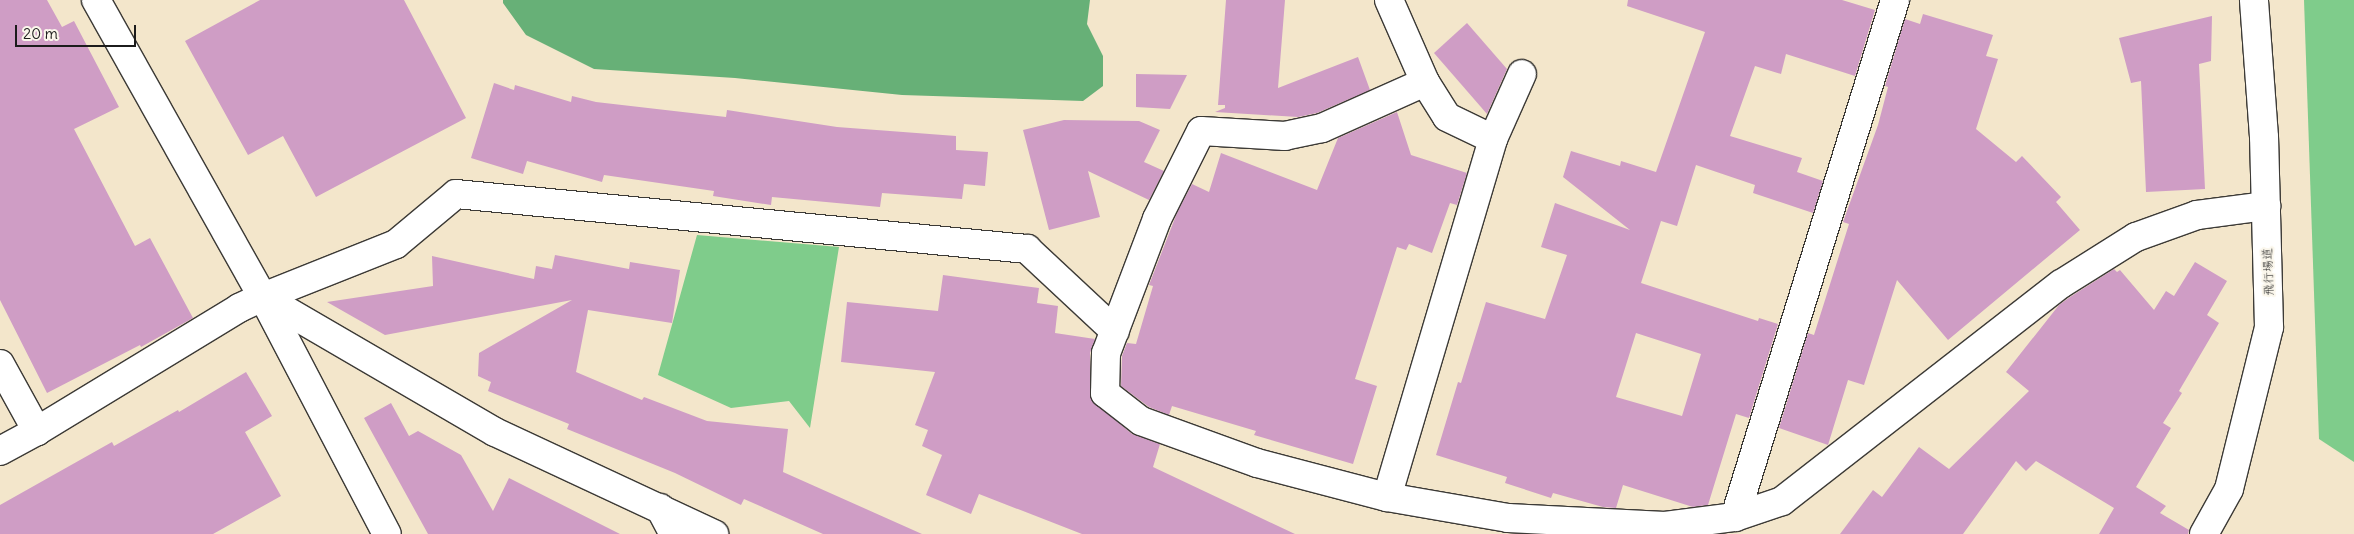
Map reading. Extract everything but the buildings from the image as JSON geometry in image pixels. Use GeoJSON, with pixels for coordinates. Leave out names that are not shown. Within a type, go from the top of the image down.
{"type":"FeatureCollection","features":[{"type":"Feature","properties":{"kind":"street"},"geometry":{"type":"LineString","coordinates":[[96,0],[263,297],[387,534]]}},
{"type":"Feature","properties":{"kind":"street"},"geometry":{"type":"LineString","coordinates":[[1389,0],[1425,82],[1447,117],[1494,139]]}},
{"type":"Feature","properties":{"kind":"street"},"geometry":{"type":"LineString","coordinates":[[1734,516],[1896,0]]}},
{"type":"Feature","properties":{"kind":"street","name":"飛行場道"},"geometry":{"type":"LineString","coordinates":[[2204,534],[2229,489],[2269,327],[2264,137],[2254,0]]}},
{"type":"Feature","properties":{"kind":"street"},"geometry":{"type":"LineString","coordinates":[[1387,497],[1494,139],[1522,74]]}},
{"type":"Feature","properties":{"kind":"street"},"geometry":{"type":"LineString","coordinates":[[1425,82],[1322,128],[1285,136],[1201,131],[1157,219],[1106,353],[1105,393],[1141,420],[1257,463],[1387,497],[1508,518],[1665,526],[1734,516],[1782,501],[2061,284],[2136,237],[2197,215],[2266,206]]}},
{"type":"Feature","properties":{"kind":"street"},"geometry":{"type":"LineString","coordinates":[[0,450],[37,431],[239,308],[396,244],[456,194],[1027,249],[1115,330]]}},
{"type":"Feature","properties":{"kind":"street"},"geometry":{"type":"LineString","coordinates":[[263,297],[495,432],[714,534]]}},
{"type":"Feature","properties":{"kind":"street"},"geometry":{"type":"LineString","coordinates":[[0,364],[37,431]]}},
{"type":"Feature","properties":{"kind":"street"},"geometry":{"type":"LineString","coordinates":[[660,508],[674,534]]}},
{"type":"Feature","properties":{"kind":"green space"},"geometry":{"type":"Polygon","coordinates":[[[503,0],[1090,0],[1087,24],[1103,56],[1103,86],[1083,101],[902,95],[735,78],[594,69],[526,35],[503,3],[503,0]]]}},
{"type":"Feature","properties":{"kind":"green space"},"geometry":{"type":"Polygon","coordinates":[[[2304,0],[2354,0],[2354,462],[2319,439],[2304,0]]]}},
{"type":"Feature","properties":{"kind":"green space"},"geometry":{"type":"Polygon","coordinates":[[[697,235],[839,247],[810,428],[789,401],[731,408],[658,375],[697,235]]]}}]}
